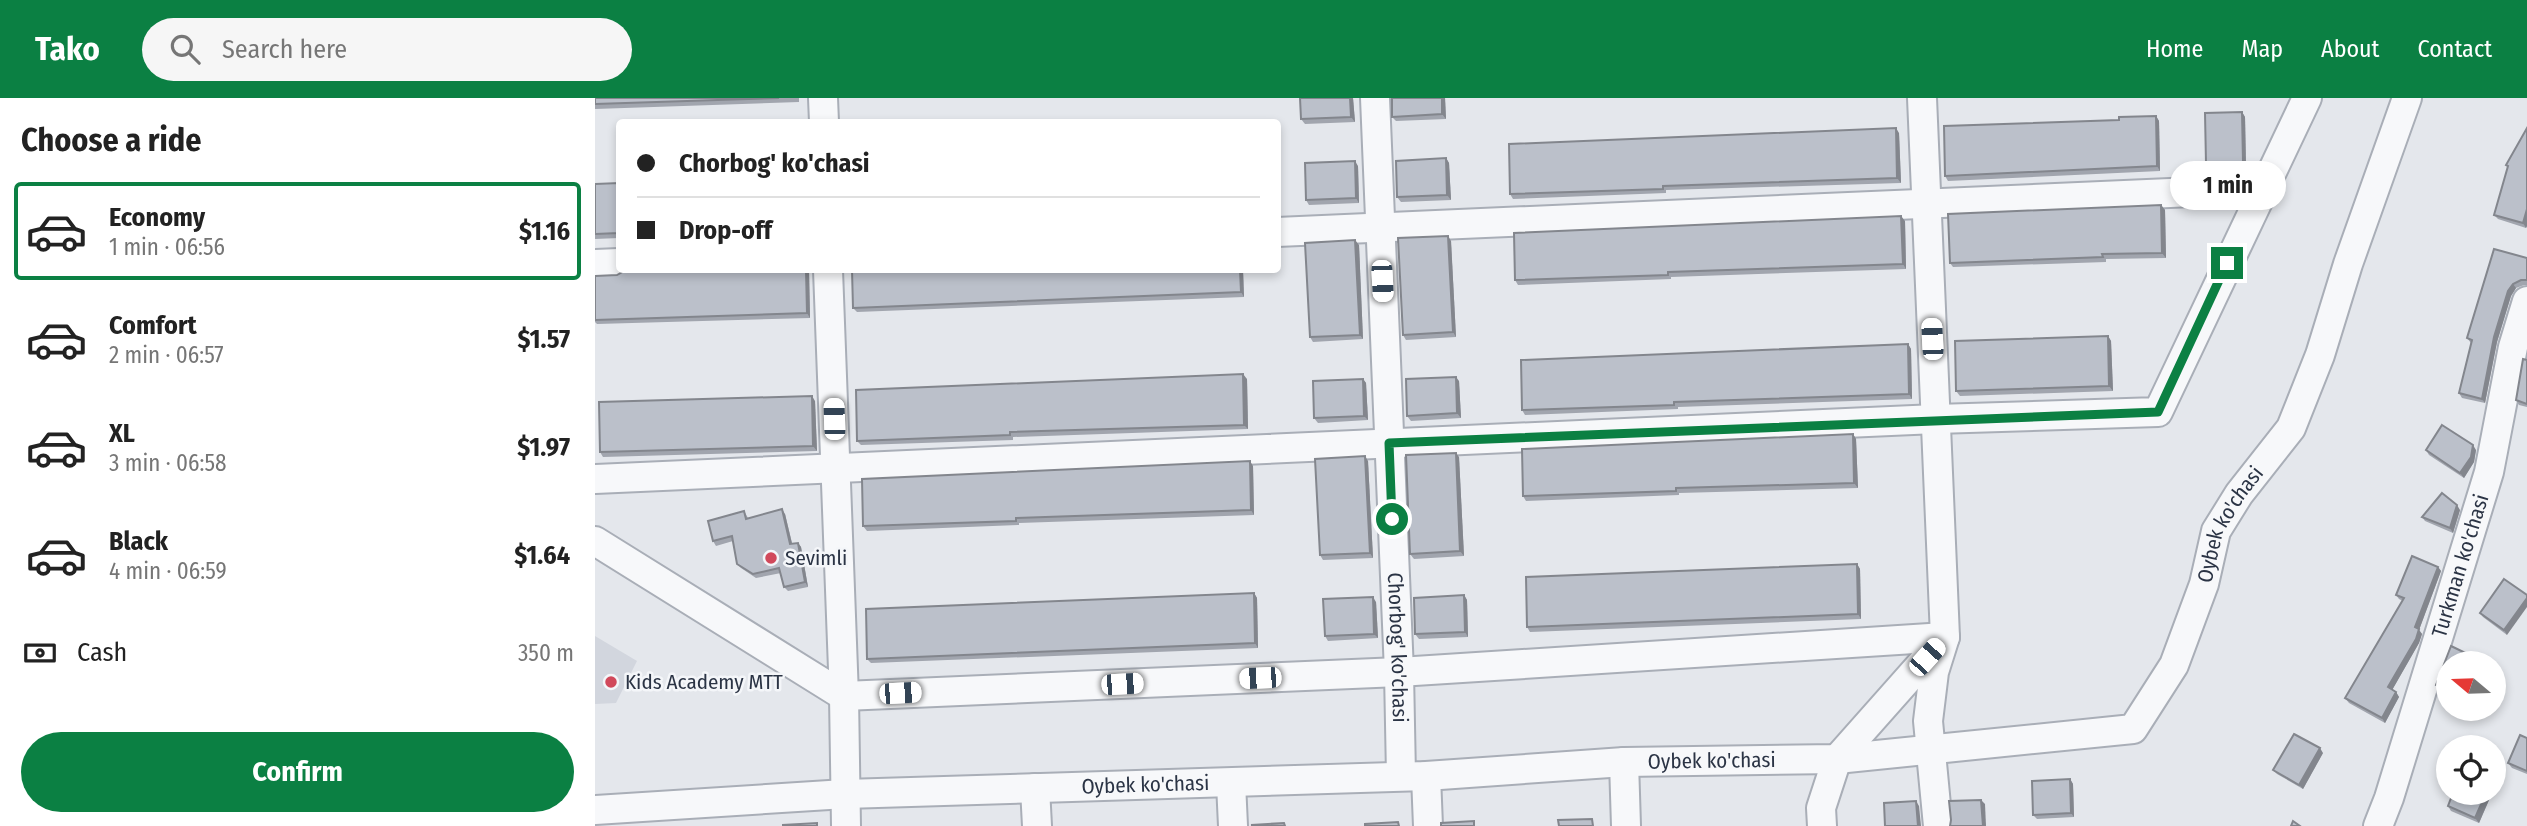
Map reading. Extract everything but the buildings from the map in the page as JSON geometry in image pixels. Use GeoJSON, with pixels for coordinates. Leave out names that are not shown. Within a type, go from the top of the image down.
{"type":"FeatureCollection","features":[{"type":"Feature","properties":{"kind":"street"},"geometry":{"type":"LineString","coordinates":[[823,98],[824,119]]}},
{"type":"Feature","properties":{"kind":"street","name":"Chorbog' ko'chasi"},"geometry":{"type":"LineString","coordinates":[[1375,98],[1399,671],[1413,776],[1428,826]]}},
{"type":"Feature","properties":{"kind":"street"},"geometry":{"type":"LineString","coordinates":[[1922,98],[1945,637],[1932,684],[1928,721],[1938,826]]}},
{"type":"Feature","properties":{"kind":"street"},"geometry":{"type":"LineString","coordinates":[[595,479],[1936,419],[2158,412],[2307,98]]}},
{"type":"Feature","properties":{"kind":"street","name":"Oybek ko'chasi"},"geometry":{"type":"LineString","coordinates":[[595,810],[651,817],[845,794],[1413,776],[1624,762],[1837,759],[2133,730],[2174,665],[2204,584],[2216,531],[2239,494],[2291,429],[2320,355],[2407,98]]}},
{"type":"Feature","properties":{"kind":"street"},"geometry":{"type":"LineString","coordinates":[[1281,232],[2262,189]]}},
{"type":"Feature","properties":{"kind":"street"},"geometry":{"type":"LineString","coordinates":[[595,264],[616,263]]}},
{"type":"Feature","properties":{"kind":"street"},"geometry":{"type":"LineString","coordinates":[[828,273],[844,696],[846,826]]}},
{"type":"Feature","properties":{"kind":"street","name":"Turkman ko'chasi"},"geometry":{"type":"LineString","coordinates":[[2378,826],[2389,798],[2489,472],[2513,347],[2527,301]]}},
{"type":"Feature","properties":{"kind":"street"},"geometry":{"type":"LineString","coordinates":[[595,541],[844,696],[1399,671],[1945,637]]}},
{"type":"Feature","properties":{"kind":"street"},"geometry":{"type":"LineString","coordinates":[[1822,826],[1821,808],[1837,759],[1945,637]]}},
{"type":"Feature","properties":{"kind":"street"},"geometry":{"type":"LineString","coordinates":[[1624,762],[1626,826]]}},
{"type":"Feature","properties":{"kind":"street"},"geometry":{"type":"LineString","coordinates":[[1231,783],[1233,826]]}},
{"type":"Feature","properties":{"kind":"street"},"geometry":{"type":"LineString","coordinates":[[1035,788],[1037,826]]}},
{"type":"Feature","properties":{"kind":"shaded area","name":"Kids Academy MTT"},"geometry":{"type":"Polygon","coordinates":[[[595,636],[637,661],[616,703],[595,704],[595,636]]]}},
{"type":"Feature","properties":{"kind":"place","name":"Sevimli"},"geometry":{"type":"Point","coordinates":[771,558]}},
{"type":"Feature","properties":{"kind":"place","name":"Kids Academy MTT"},"geometry":{"type":"Point","coordinates":[611,682]}},
{"type":"Feature","properties":{"kind":"route"},"geometry":{"type":"LineString","coordinates":[[1392,519],[1389,443],[2158,412],[2227,263]]}}]}
